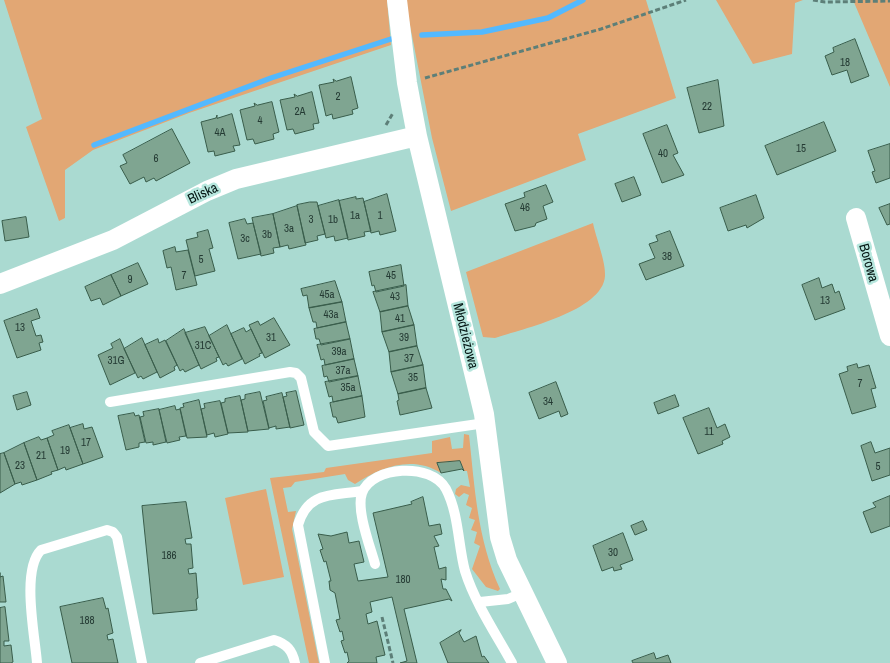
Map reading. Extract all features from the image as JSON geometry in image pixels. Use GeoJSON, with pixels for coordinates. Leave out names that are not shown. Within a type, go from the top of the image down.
{"type":"FeatureCollection","features":[{"type":"Feature","properties":{"kind":"street","name":"Młodzieżowa"},"geometry":{"type":"LineString","coordinates":[[396,0],[407,83],[417,136],[485,422],[500,537],[507,560],[557,663]]}},
{"type":"Feature","properties":{"kind":"street","name":"Bliska"},"geometry":{"type":"LineString","coordinates":[[0,284],[113,240],[207,191],[236,179],[417,136]]}},
{"type":"Feature","properties":{"kind":"street","name":"Borowa"},"geometry":{"type":"LineString","coordinates":[[856,218],[890,336]]}},
{"type":"Feature","properties":{"kind":"lane"},"geometry":{"type":"LineString","coordinates":[[110,402],[290,372],[296,373],[301,378],[314,432],[328,446],[485,422]]}},
{"type":"Feature","properties":{"kind":"lane"},"geometry":{"type":"LineString","coordinates":[[375,564],[359,504],[362,491],[370,482],[407,469],[424,472],[436,478],[446,489],[452,505],[466,572],[512,663]]}},
{"type":"Feature","properties":{"kind":"lane"},"geometry":{"type":"LineString","coordinates":[[325,663],[298,525],[304,510],[315,498],[362,491]]}},
{"type":"Feature","properties":{"kind":"lane"},"geometry":{"type":"LineString","coordinates":[[37,663],[30,583],[33,562],[41,550],[107,530],[117,536],[142,663]]}},
{"type":"Feature","properties":{"kind":"lane"},"geometry":{"type":"LineString","coordinates":[[480,602],[508,599],[522,593]]}},
{"type":"Feature","properties":{"kind":"lane"},"geometry":{"type":"LineString","coordinates":[[200,663],[274,640],[282,642],[290,649],[295,663]]}},
{"type":"Feature","properties":{"kind":"path"},"geometry":{"type":"LineString","coordinates":[[407,83],[602,29],[686,0]]}},
{"type":"Feature","properties":{"kind":"path"},"geometry":{"type":"LineString","coordinates":[[813,0],[825,2],[890,2]]}},
{"type":"Feature","properties":{"kind":"path"},"geometry":{"type":"LineString","coordinates":[[378,130],[390,119],[394,105]]}},
{"type":"Feature","properties":{"kind":"path"},"geometry":{"type":"LineString","coordinates":[[382,617],[394,663]]}},
{"type":"Feature","properties":{"kind":"shaded area"},"geometry":{"type":"Polygon","coordinates":[[[4,0],[387,0],[391,45],[189,113],[93,150],[65,170],[65,218],[59,221],[26,127],[42,119],[4,0]]]}},
{"type":"Feature","properties":{"kind":"shaded area"},"geometry":{"type":"Polygon","coordinates":[[[405,0],[646,0],[676,98],[578,134],[586,160],[451,211],[432,138],[405,0]]]}},
{"type":"Feature","properties":{"kind":"shaded area"},"geometry":{"type":"Polygon","coordinates":[[[716,0],[803,0],[795,3],[792,54],[753,64],[716,0]]]}},
{"type":"Feature","properties":{"kind":"shaded area"},"geometry":{"type":"Polygon","coordinates":[[[853,0],[890,0],[890,87],[853,0]]]}},
{"type":"Feature","properties":{"kind":"shaded area"},"geometry":{"type":"Polygon","coordinates":[[[593,223],[605,276],[601,288],[591,299],[576,309],[541,324],[495,338],[483,337],[466,272],[593,223]]]}},
{"type":"Feature","properties":{"kind":"shaded area"},"geometry":{"type":"Polygon","coordinates":[[[464,434],[469,435],[478,513],[486,551],[500,589],[498,591],[486,587],[472,569],[480,546],[474,543],[477,532],[471,530],[475,520],[469,518],[472,508],[466,505],[469,495],[464,493],[459,497],[455,494],[456,489],[461,485],[470,487],[467,471],[464,471],[460,461],[438,463],[441,473],[419,465],[397,465],[386,468],[355,484],[348,480],[345,474],[295,482],[291,487],[283,488],[288,512],[296,511],[292,529],[319,663],[309,663],[270,478],[324,472],[326,468],[432,453],[432,441],[450,437],[452,449],[463,448],[464,434]]]}},
{"type":"Feature","properties":{"kind":"shaded area"},"geometry":{"type":"Polygon","coordinates":[[[266,489],[284,577],[243,585],[225,498],[266,489]]]}},
{"type":"Feature","properties":{"kind":"building"},"geometry":{"type":"Polygon","coordinates":[[[855,39],[869,76],[851,83],[847,70],[832,75],[825,56],[834,52],[833,48],[855,39]]]}},
{"type":"Feature","properties":{"kind":"building"},"geometry":{"type":"Polygon","coordinates":[[[351,77],[358,108],[352,110],[353,114],[333,119],[332,114],[326,116],[319,85],[334,82],[333,79],[336,81],[351,77]]]}},
{"type":"Feature","properties":{"kind":"building"},"geometry":{"type":"Polygon","coordinates":[[[718,80],[724,126],[699,133],[687,88],[718,80]]]}},
{"type":"Feature","properties":{"kind":"building"},"geometry":{"type":"Polygon","coordinates":[[[312,92],[319,123],[313,124],[314,129],[295,134],[293,129],[287,130],[280,100],[295,97],[294,94],[297,96],[312,92]]]}},
{"type":"Feature","properties":{"kind":"building"},"geometry":{"type":"Polygon","coordinates":[[[272,102],[279,132],[273,134],[274,139],[255,144],[253,139],[247,140],[240,110],[255,106],[254,103],[257,105],[272,102]]]}},
{"type":"Feature","properties":{"kind":"building"},"geometry":{"type":"Polygon","coordinates":[[[232,114],[240,145],[233,146],[235,151],[215,156],[214,151],[208,152],[201,122],[216,118],[217,115],[217,118],[232,114]]]}},
{"type":"Feature","properties":{"kind":"building"},"geometry":{"type":"Polygon","coordinates":[[[824,122],[836,151],[777,175],[765,146],[824,122]]]}},
{"type":"Feature","properties":{"kind":"building"},"geometry":{"type":"Polygon","coordinates":[[[667,125],[678,153],[673,155],[684,175],[662,183],[643,134],[667,125]]]}},
{"type":"Feature","properties":{"kind":"building"},"geometry":{"type":"Polygon","coordinates":[[[172,129],[190,163],[156,181],[154,178],[146,182],[144,177],[130,184],[120,166],[127,163],[123,155],[172,129]]]}},
{"type":"Feature","properties":{"kind":"building"},"geometry":{"type":"Polygon","coordinates":[[[890,144],[890,178],[876,183],[872,172],[875,171],[868,151],[890,144]]]}},
{"type":"Feature","properties":{"kind":"building"},"geometry":{"type":"Polygon","coordinates":[[[634,177],[641,195],[622,202],[615,184],[634,177]]]}},
{"type":"Feature","properties":{"kind":"building"},"geometry":{"type":"Polygon","coordinates":[[[546,185],[553,202],[543,206],[547,219],[536,223],[535,226],[515,231],[505,204],[525,197],[524,193],[546,185]]]}},
{"type":"Feature","properties":{"kind":"building"},"geometry":{"type":"Polygon","coordinates":[[[387,194],[396,231],[380,235],[379,231],[371,233],[364,202],[387,194]]]}},
{"type":"Feature","properties":{"kind":"building"},"geometry":{"type":"Polygon","coordinates":[[[756,195],[764,218],[747,228],[746,225],[728,231],[720,208],[756,195]]]}},
{"type":"Feature","properties":{"kind":"building"},"geometry":{"type":"Polygon","coordinates":[[[356,197],[356,199],[363,198],[371,231],[364,232],[365,236],[348,240],[339,201],[356,197]]]}},
{"type":"Feature","properties":{"kind":"building"},"geometry":{"type":"Polygon","coordinates":[[[339,200],[348,238],[335,241],[334,236],[326,238],[318,206],[339,200]]]}},
{"type":"Feature","properties":{"kind":"building"},"geometry":{"type":"Polygon","coordinates":[[[317,202],[325,234],[317,236],[318,240],[305,243],[297,205],[317,202]]]}},
{"type":"Feature","properties":{"kind":"building"},"geometry":{"type":"Polygon","coordinates":[[[890,204],[890,224],[887,225],[879,208],[890,204]]]}},
{"type":"Feature","properties":{"kind":"building"},"geometry":{"type":"Polygon","coordinates":[[[297,206],[306,245],[289,249],[288,245],[280,247],[273,214],[297,206]]]}},
{"type":"Feature","properties":{"kind":"building"},"geometry":{"type":"Polygon","coordinates":[[[273,214],[280,247],[273,248],[274,253],[261,256],[252,218],[273,214]]]}},
{"type":"Feature","properties":{"kind":"building"},"geometry":{"type":"Polygon","coordinates":[[[26,217],[29,237],[5,241],[2,221],[26,217]]]}},
{"type":"Feature","properties":{"kind":"building"},"geometry":{"type":"Polygon","coordinates":[[[245,219],[247,224],[253,223],[261,254],[238,259],[229,223],[245,219]]]}},
{"type":"Feature","properties":{"kind":"building"},"geometry":{"type":"Polygon","coordinates":[[[208,230],[213,248],[209,249],[215,271],[195,276],[186,240],[198,237],[197,233],[208,230]]]}},
{"type":"Feature","properties":{"kind":"building"},"geometry":{"type":"Polygon","coordinates":[[[670,231],[684,266],[646,280],[639,264],[655,258],[649,244],[658,241],[656,236],[670,231]]]}},
{"type":"Feature","properties":{"kind":"building"},"geometry":{"type":"Polygon","coordinates":[[[175,247],[176,252],[188,250],[197,285],[176,290],[171,267],[167,268],[163,251],[175,247]]]}},
{"type":"Feature","properties":{"kind":"building"},"geometry":{"type":"Polygon","coordinates":[[[138,263],[148,284],[121,296],[111,275],[138,263]]]}},
{"type":"Feature","properties":{"kind":"building"},"geometry":{"type":"Polygon","coordinates":[[[401,265],[404,286],[376,292],[374,285],[372,286],[369,272],[401,265]]]}},
{"type":"Feature","properties":{"kind":"building"},"geometry":{"type":"Polygon","coordinates":[[[111,275],[121,296],[103,305],[100,298],[91,301],[85,287],[111,275]]]}},
{"type":"Feature","properties":{"kind":"building"},"geometry":{"type":"Polygon","coordinates":[[[819,278],[822,288],[832,284],[835,293],[839,291],[845,309],[815,320],[802,285],[819,278]]]}},
{"type":"Feature","properties":{"kind":"building"},"geometry":{"type":"Polygon","coordinates":[[[335,281],[342,302],[309,308],[307,295],[303,296],[301,289],[335,281]]]}},
{"type":"Feature","properties":{"kind":"building"},"geometry":{"type":"Polygon","coordinates":[[[406,285],[408,306],[380,312],[373,292],[406,285]]]}},
{"type":"Feature","properties":{"kind":"building"},"geometry":{"type":"Polygon","coordinates":[[[342,302],[346,322],[317,328],[309,308],[342,302]]]}},
{"type":"Feature","properties":{"kind":"building"},"geometry":{"type":"Polygon","coordinates":[[[408,306],[414,325],[382,332],[380,312],[408,306]]]}},
{"type":"Feature","properties":{"kind":"building"},"geometry":{"type":"Polygon","coordinates":[[[37,309],[40,318],[31,321],[36,336],[41,335],[43,342],[39,343],[41,350],[17,358],[4,321],[37,309]]]}},
{"type":"Feature","properties":{"kind":"building"},"geometry":{"type":"Polygon","coordinates":[[[274,318],[290,345],[265,358],[249,325],[258,321],[260,325],[274,318]]]}},
{"type":"Feature","properties":{"kind":"building"},"geometry":{"type":"Polygon","coordinates":[[[346,322],[350,339],[321,345],[319,339],[316,339],[314,329],[346,322]]]}},
{"type":"Feature","properties":{"kind":"building"},"geometry":{"type":"Polygon","coordinates":[[[227,325],[242,359],[228,366],[226,363],[223,365],[209,336],[227,325]]]}},
{"type":"Feature","properties":{"kind":"building"},"geometry":{"type":"Polygon","coordinates":[[[414,325],[417,346],[389,352],[382,332],[414,325]]]}},
{"type":"Feature","properties":{"kind":"building"},"geometry":{"type":"Polygon","coordinates":[[[205,327],[219,357],[216,358],[217,361],[201,369],[185,333],[205,327]]]}},
{"type":"Feature","properties":{"kind":"building"},"geometry":{"type":"Polygon","coordinates":[[[244,328],[246,332],[251,329],[262,353],[245,364],[231,334],[244,328]]]}},
{"type":"Feature","properties":{"kind":"building"},"geometry":{"type":"Polygon","coordinates":[[[184,329],[199,365],[185,372],[183,369],[180,371],[166,341],[184,329]]]}},
{"type":"Feature","properties":{"kind":"building"},"geometry":{"type":"Polygon","coordinates":[[[142,338],[157,372],[143,379],[141,376],[138,378],[124,349],[142,338]]]}},
{"type":"Feature","properties":{"kind":"building"},"geometry":{"type":"Polygon","coordinates":[[[120,339],[135,373],[110,385],[98,355],[113,348],[111,344],[120,339]]]}},
{"type":"Feature","properties":{"kind":"building"},"geometry":{"type":"Polygon","coordinates":[[[158,339],[159,343],[165,340],[177,365],[174,367],[175,370],[160,378],[145,345],[158,339]]]}},
{"type":"Feature","properties":{"kind":"building"},"geometry":{"type":"Polygon","coordinates":[[[350,339],[354,359],[325,365],[324,359],[321,360],[317,345],[350,339]]]}},
{"type":"Feature","properties":{"kind":"building"},"geometry":{"type":"Polygon","coordinates":[[[417,346],[423,365],[391,372],[389,352],[417,346]]]}},
{"type":"Feature","properties":{"kind":"building"},"geometry":{"type":"Polygon","coordinates":[[[354,359],[358,376],[329,382],[327,376],[324,377],[322,366],[354,359]]]}},
{"type":"Feature","properties":{"kind":"building"},"geometry":{"type":"Polygon","coordinates":[[[857,364],[858,368],[869,365],[876,388],[871,389],[876,407],[852,414],[839,374],[848,371],[847,367],[857,364]]]}},
{"type":"Feature","properties":{"kind":"building"},"geometry":{"type":"Polygon","coordinates":[[[423,365],[426,388],[398,394],[391,372],[423,365]]]}},
{"type":"Feature","properties":{"kind":"building"},"geometry":{"type":"Polygon","coordinates":[[[358,376],[362,396],[333,402],[332,396],[329,397],[325,382],[358,376]]]}},
{"type":"Feature","properties":{"kind":"building"},"geometry":{"type":"Polygon","coordinates":[[[556,382],[568,414],[561,417],[559,411],[539,419],[529,393],[556,382]]]}},
{"type":"Feature","properties":{"kind":"building"},"geometry":{"type":"Polygon","coordinates":[[[426,388],[432,408],[400,415],[397,401],[399,400],[398,394],[426,388]]]}},
{"type":"Feature","properties":{"kind":"building"},"geometry":{"type":"Polygon","coordinates":[[[296,391],[304,425],[290,428],[283,397],[287,396],[286,393],[296,391]]]}},
{"type":"Feature","properties":{"kind":"building"},"geometry":{"type":"Polygon","coordinates":[[[27,392],[31,405],[17,410],[13,396],[27,392]]]}},
{"type":"Feature","properties":{"kind":"building"},"geometry":{"type":"Polygon","coordinates":[[[260,392],[269,429],[248,431],[241,400],[245,399],[245,395],[260,392]]]}},
{"type":"Feature","properties":{"kind":"building"},"geometry":{"type":"Polygon","coordinates":[[[282,393],[290,427],[276,429],[276,426],[269,428],[263,401],[267,400],[266,397],[282,393]]]}},
{"type":"Feature","properties":{"kind":"building"},"geometry":{"type":"Polygon","coordinates":[[[675,395],[679,406],[658,414],[654,403],[675,395]]]}},
{"type":"Feature","properties":{"kind":"building"},"geometry":{"type":"Polygon","coordinates":[[[240,396],[248,432],[228,433],[221,403],[225,402],[225,399],[240,396]]]}},
{"type":"Feature","properties":{"kind":"building"},"geometry":{"type":"Polygon","coordinates":[[[362,396],[365,417],[338,423],[336,417],[333,417],[330,403],[362,396]]]}},
{"type":"Feature","properties":{"kind":"building"},"geometry":{"type":"Polygon","coordinates":[[[199,400],[207,437],[187,438],[180,408],[184,407],[183,404],[199,400]]]}},
{"type":"Feature","properties":{"kind":"building"},"geometry":{"type":"Polygon","coordinates":[[[220,401],[228,434],[215,437],[214,433],[207,435],[201,409],[205,408],[204,404],[220,401]]]}},
{"type":"Feature","properties":{"kind":"building"},"geometry":{"type":"Polygon","coordinates":[[[175,406],[176,410],[180,409],[186,436],[179,437],[180,440],[167,443],[159,410],[175,406]]]}},
{"type":"Feature","properties":{"kind":"building"},"geometry":{"type":"Polygon","coordinates":[[[709,408],[717,428],[725,424],[730,437],[722,441],[723,444],[698,454],[683,418],[709,408]]]}},
{"type":"Feature","properties":{"kind":"building"},"geometry":{"type":"Polygon","coordinates":[[[159,409],[166,442],[153,445],[153,442],[146,443],[140,417],[144,416],[143,412],[159,409]]]}},
{"type":"Feature","properties":{"kind":"building"},"geometry":{"type":"Polygon","coordinates":[[[134,413],[135,416],[139,415],[145,442],[139,443],[139,447],[126,450],[118,416],[134,413]]]}},
{"type":"Feature","properties":{"kind":"building"},"geometry":{"type":"Polygon","coordinates":[[[83,424],[84,429],[92,427],[103,457],[83,464],[70,428],[83,424]]]}},
{"type":"Feature","properties":{"kind":"building"},"geometry":{"type":"Polygon","coordinates":[[[69,425],[83,464],[66,470],[65,467],[58,470],[47,438],[54,435],[52,431],[69,425]]]}},
{"type":"Feature","properties":{"kind":"building"},"geometry":{"type":"Polygon","coordinates":[[[39,437],[41,440],[47,438],[58,470],[37,480],[24,443],[39,437]]]}},
{"type":"Feature","properties":{"kind":"building"},"geometry":{"type":"Polygon","coordinates":[[[871,442],[875,453],[890,448],[890,475],[872,481],[861,446],[871,442]]]}},
{"type":"Feature","properties":{"kind":"building"},"geometry":{"type":"Polygon","coordinates":[[[24,443],[37,480],[22,485],[21,482],[15,484],[4,453],[24,443]]]}},
{"type":"Feature","properties":{"kind":"building"},"geometry":{"type":"Polygon","coordinates":[[[4,453],[15,484],[0,493],[0,454],[4,453]]]}},
{"type":"Feature","properties":{"kind":"building"},"geometry":{"type":"Polygon","coordinates":[[[460,461],[464,471],[462,469],[441,473],[437,463],[460,461]]]}},
{"type":"Feature","properties":{"kind":"building"},"geometry":{"type":"Polygon","coordinates":[[[890,496],[890,526],[871,533],[863,512],[876,507],[873,503],[890,496]]]}},
{"type":"Feature","properties":{"kind":"building"},"geometry":{"type":"Polygon","coordinates":[[[423,497],[429,526],[440,524],[442,534],[434,536],[439,546],[434,547],[439,569],[446,567],[446,580],[441,579],[443,589],[446,589],[452,601],[449,599],[404,609],[417,663],[400,663],[407,661],[392,597],[370,602],[372,612],[366,614],[368,624],[377,621],[385,655],[376,657],[377,663],[347,663],[349,661],[347,652],[345,653],[341,641],[344,640],[342,631],[340,632],[336,620],[340,619],[335,593],[330,590],[329,581],[331,581],[326,561],[324,562],[320,550],[323,549],[318,534],[331,536],[347,532],[349,543],[359,541],[364,562],[354,564],[358,581],[388,577],[373,513],[412,504],[411,502],[423,497]]]}},
{"type":"Feature","properties":{"kind":"building"},"geometry":{"type":"Polygon","coordinates":[[[186,502],[192,538],[185,539],[186,544],[191,544],[193,568],[188,569],[189,574],[196,573],[197,610],[153,614],[142,506],[186,502]]]}},
{"type":"Feature","properties":{"kind":"building"},"geometry":{"type":"Polygon","coordinates":[[[643,521],[647,530],[635,535],[631,526],[643,521]]]}},
{"type":"Feature","properties":{"kind":"building"},"geometry":{"type":"Polygon","coordinates":[[[623,533],[633,560],[620,565],[622,569],[614,571],[613,567],[602,571],[593,546],[623,533]]]}},
{"type":"Feature","properties":{"kind":"building"},"geometry":{"type":"Polygon","coordinates":[[[3,576],[6,602],[0,602],[0,577],[3,576]]]}},
{"type":"Feature","properties":{"kind":"building"},"geometry":{"type":"Polygon","coordinates":[[[103,598],[106,609],[108,608],[113,633],[107,635],[108,640],[113,639],[118,663],[72,663],[60,607],[103,598]]]}},
{"type":"Feature","properties":{"kind":"building"},"geometry":{"type":"Polygon","coordinates":[[[5,607],[9,641],[4,641],[4,646],[11,645],[13,662],[11,663],[0,663],[0,608],[5,607]]]}},
{"type":"Feature","properties":{"kind":"building"},"geometry":{"type":"Polygon","coordinates":[[[461,630],[459,633],[464,642],[476,636],[482,657],[484,656],[489,663],[448,663],[440,643],[461,630]]]}},
{"type":"Feature","properties":{"kind":"building"},"geometry":{"type":"Polygon","coordinates":[[[654,653],[656,659],[668,655],[671,663],[633,663],[632,661],[654,653]]]}},
{"type":"Feature","properties":{"kind":"waterway"},"geometry":{"type":"LineString","coordinates":[[422,35],[482,32],[548,18],[583,0]]}},
{"type":"Feature","properties":{"kind":"waterway"},"geometry":{"type":"LineString","coordinates":[[94,145],[271,78],[391,39]]}}]}
